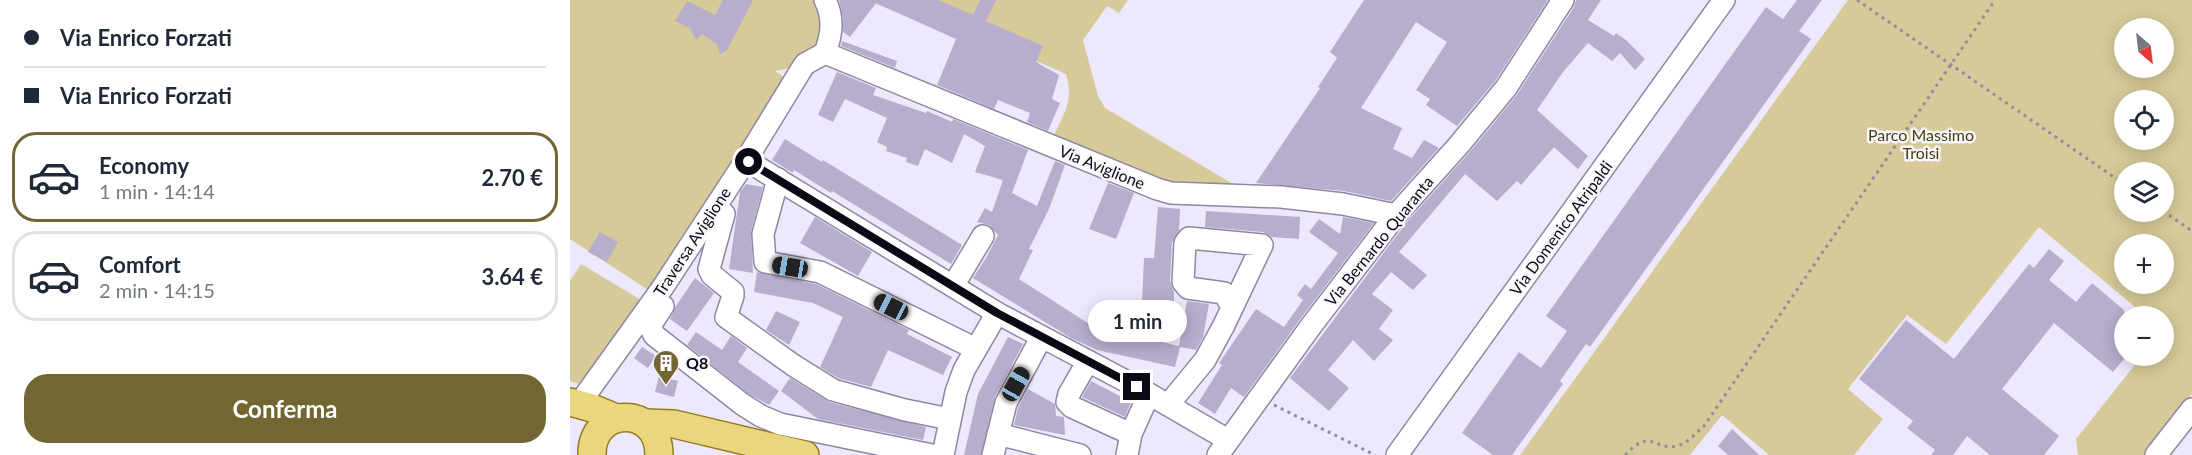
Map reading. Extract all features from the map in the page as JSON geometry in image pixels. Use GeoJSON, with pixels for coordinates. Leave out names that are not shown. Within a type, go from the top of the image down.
{"type":"FeatureCollection","features":[{"type":"Feature","properties":{"kind":"main road"},"geometry":{"type":"LineString","coordinates":[[575,403],[616,418]]}},
{"type":"Feature","properties":{"kind":"main road"},"geometry":{"type":"LineString","coordinates":[[592,455],[592,445],[603,426],[616,418],[625,417],[638,419],[654,432],[658,441],[659,455]]}},
{"type":"Feature","properties":{"kind":"main road"},"geometry":{"type":"LineString","coordinates":[[645,423],[674,424],[805,455]]}},
{"type":"Feature","properties":{"kind":"main road"},"geometry":{"type":"LineString","coordinates":[[570,443],[585,455]]}},
{"type":"Feature","properties":{"kind":"street"},"geometry":{"type":"LineString","coordinates":[[825,0],[832,20],[825,53]]}},
{"type":"Feature","properties":{"kind":"street","name":"Via Bernardo Quaranta"},"geometry":{"type":"LineString","coordinates":[[1223,448],[1311,326],[1396,215],[1506,88],[1563,0]]}},
{"type":"Feature","properties":{"kind":"street","name":"Via Domenico Atripaldi"},"geometry":{"type":"LineString","coordinates":[[1397,455],[1724,0]]}},
{"type":"Feature","properties":{"kind":"street","name":"Via Aviglione"},"geometry":{"type":"LineString","coordinates":[[825,53],[1157,189],[1172,193],[1281,197],[1343,204],[1396,215]]}},
{"type":"Feature","properties":{"kind":"street","name":"Traversa Aviglione"},"geometry":{"type":"LineString","coordinates":[[575,403],[663,287],[746,160],[801,70],[812,60],[825,53]]}},
{"type":"Feature","properties":{"kind":"street"},"geometry":{"type":"LineString","coordinates":[[749,162],[997,313],[1168,405],[1223,448]]}},
{"type":"Feature","properties":{"kind":"street"},"geometry":{"type":"LineString","coordinates":[[778,179],[763,234],[765,262],[820,272],[976,349]]}},
{"type":"Feature","properties":{"kind":"street"},"geometry":{"type":"LineString","coordinates":[[724,214],[709,269],[712,275],[733,292],[734,296],[726,317],[832,390],[904,410],[950,419]]}},
{"type":"Feature","properties":{"kind":"street"},"geometry":{"type":"LineString","coordinates":[[953,286],[983,236]]}},
{"type":"Feature","properties":{"kind":"street"},"geometry":{"type":"LineString","coordinates":[[690,266],[650,328],[654,334],[733,397],[761,416],[780,424],[932,455]]}},
{"type":"Feature","properties":{"kind":"street"},"geometry":{"type":"LineString","coordinates":[[1168,405],[1205,360],[1232,307]]}},
{"type":"Feature","properties":{"kind":"street"},"geometry":{"type":"LineString","coordinates":[[943,455],[956,392],[976,349],[997,313]]}},
{"type":"Feature","properties":{"kind":"street"},"geometry":{"type":"LineString","coordinates":[[993,455],[1006,403],[1041,338]]}},
{"type":"Feature","properties":{"kind":"street"},"geometry":{"type":"LineString","coordinates":[[1088,361],[1069,394],[1068,402],[1129,445],[1149,394]]}},
{"type":"Feature","properties":{"kind":"street"},"geometry":{"type":"LineString","coordinates":[[2156,455],[2192,409]]}},
{"type":"Feature","properties":{"kind":"street"},"geometry":{"type":"LineString","coordinates":[[998,434],[1080,455]]}},
{"type":"Feature","properties":{"kind":"path"},"geometry":{"type":"LineString","coordinates":[[1857,0],[2114,177]]}},
{"type":"Feature","properties":{"kind":"path"},"geometry":{"type":"LineString","coordinates":[[1625,455],[1634,445],[1645,441],[1676,446],[1686,442],[1704,426],[1995,0]]}},
{"type":"Feature","properties":{"kind":"path"},"geometry":{"type":"LineString","coordinates":[[2174,219],[2192,231]]}},
{"type":"Feature","properties":{"kind":"path"},"geometry":{"type":"LineString","coordinates":[[1259,397],[1375,455]]}},
{"type":"Feature","properties":{"kind":"green space"},"geometry":{"type":"Polygon","coordinates":[[[570,0],[817,0],[825,40],[795,67],[775,71],[791,82],[656,289],[648,290],[570,239],[570,0]]]}},
{"type":"Feature","properties":{"kind":"green space"},"geometry":{"type":"Polygon","coordinates":[[[867,0],[1128,0],[1119,13],[1107,6],[1083,40],[1098,96],[1105,108],[1248,193],[1177,188],[1066,146],[1067,140],[1054,135],[1069,99],[1066,74],[1036,61],[960,39],[867,0]]]}},
{"type":"Feature","properties":{"kind":"green space","name":"Parco Massimo Troisi"},"geometry":{"type":"Polygon","coordinates":[[[1848,0],[2192,0],[2192,394],[2149,455],[2078,455],[2076,439],[2134,366],[2174,366],[2174,306],[2134,306],[2120,294],[2174,294],[2174,234],[2114,234],[2114,289],[2039,227],[1946,344],[1907,315],[1848,389],[1883,419],[1854,455],[1769,455],[1722,415],[1690,455],[1520,455],[1848,0]]]}},
{"type":"Feature","properties":{"kind":"green space"},"geometry":{"type":"Polygon","coordinates":[[[581,264],[646,303],[586,386],[570,381],[570,281],[581,264]]]}},
{"type":"Feature","properties":{"kind":"building"},"geometry":{"type":"Polygon","coordinates":[[[723,0],[753,0],[727,50],[720,54],[717,44],[702,34],[696,40],[691,29],[675,21],[687,1],[715,15],[723,0]]]}},
{"type":"Feature","properties":{"kind":"building"},"geometry":{"type":"Polygon","coordinates":[[[839,0],[938,0],[973,15],[980,0],[996,0],[986,21],[1043,46],[1036,62],[1059,75],[1052,99],[1060,103],[1048,131],[1027,122],[1030,113],[998,100],[994,109],[937,85],[956,39],[876,3],[850,37],[843,32],[839,0]]]}},
{"type":"Feature","properties":{"kind":"building"},"geometry":{"type":"Polygon","coordinates":[[[1364,0],[1548,0],[1496,80],[1457,126],[1426,105],[1430,99],[1416,90],[1447,42],[1416,22],[1361,108],[1402,128],[1393,149],[1412,158],[1424,140],[1439,148],[1391,201],[1344,191],[1256,183],[1320,88],[1318,87],[1337,58],[1330,52],[1364,0]]]}},
{"type":"Feature","properties":{"kind":"building"},"geometry":{"type":"Polygon","coordinates":[[[1576,0],[1601,0],[1588,20],[1614,36],[1616,33],[1645,59],[1635,70],[1620,53],[1612,61],[1588,43],[1563,72],[1537,110],[1588,156],[1578,169],[1554,147],[1521,185],[1517,181],[1497,201],[1465,174],[1399,252],[1427,275],[1413,290],[1391,272],[1372,294],[1393,310],[1379,329],[1393,340],[1374,361],[1353,340],[1328,370],[1349,388],[1329,411],[1290,378],[1406,223],[1516,96],[1574,7],[1576,0]]]}},
{"type":"Feature","properties":{"kind":"building"},"geometry":{"type":"Polygon","coordinates":[[[1797,0],[1822,0],[1799,31],[1811,39],[1590,347],[1586,344],[1560,381],[1563,384],[1512,455],[1493,455],[1462,433],[1519,352],[1541,368],[1567,331],[1546,316],[1766,7],[1783,19],[1797,0]]]}},
{"type":"Feature","properties":{"kind":"building"},"geometry":{"type":"Polygon","coordinates":[[[842,41],[897,61],[895,68],[841,46],[842,41]]]}},
{"type":"Feature","properties":{"kind":"building"},"geometry":{"type":"Polygon","coordinates":[[[837,72],[876,88],[873,95],[926,113],[927,111],[952,122],[953,119],[1028,150],[1012,193],[1037,206],[1055,161],[1065,165],[1049,209],[1029,249],[1033,250],[1019,279],[1094,327],[1117,332],[1120,301],[1134,302],[1131,335],[1179,346],[1187,301],[1209,304],[1203,337],[1196,350],[1180,347],[1175,367],[1097,350],[1071,338],[973,278],[998,235],[989,225],[977,222],[985,208],[992,212],[1003,180],[975,172],[985,146],[964,134],[952,163],[925,149],[918,166],[906,162],[907,158],[886,151],[887,147],[877,142],[887,118],[845,99],[833,122],[818,115],[837,72]]]}},
{"type":"Feature","properties":{"kind":"building"},"geometry":{"type":"Polygon","coordinates":[[[785,139],[962,245],[951,264],[832,191],[831,193],[794,170],[793,173],[772,160],[785,139]]]}},
{"type":"Feature","properties":{"kind":"building"},"geometry":{"type":"Polygon","coordinates":[[[1108,183],[1134,193],[1116,239],[1089,229],[1108,183]]]}},
{"type":"Feature","properties":{"kind":"building"},"geometry":{"type":"Polygon","coordinates":[[[746,184],[763,187],[751,231],[753,273],[729,269],[740,192],[746,184]]]}},
{"type":"Feature","properties":{"kind":"building"},"geometry":{"type":"Polygon","coordinates":[[[1158,207],[1180,209],[1179,231],[1172,242],[1170,281],[1174,292],[1174,304],[1142,302],[1144,258],[1154,258],[1158,207]]]}},
{"type":"Feature","properties":{"kind":"building"},"geometry":{"type":"Polygon","coordinates":[[[1206,211],[1300,217],[1299,239],[1272,237],[1263,232],[1205,227],[1206,211]]]}},
{"type":"Feature","properties":{"kind":"building"},"geometry":{"type":"Polygon","coordinates":[[[815,217],[872,252],[858,276],[800,243],[815,217]]]}},
{"type":"Feature","properties":{"kind":"building"},"geometry":{"type":"Polygon","coordinates":[[[1343,217],[1374,223],[1244,397],[1231,388],[1215,414],[1198,403],[1222,365],[1219,363],[1256,309],[1284,327],[1303,300],[1297,295],[1305,284],[1311,289],[1338,253],[1309,232],[1319,219],[1340,234],[1343,217]]]}},
{"type":"Feature","properties":{"kind":"building"},"geometry":{"type":"Polygon","coordinates":[[[600,232],[618,242],[607,262],[588,252],[600,232]]]}},
{"type":"Feature","properties":{"kind":"building"},"geometry":{"type":"Polygon","coordinates":[[[2049,249],[2064,261],[2049,280],[2076,302],[2092,283],[2119,306],[2114,306],[2114,366],[2118,366],[2113,372],[2054,323],[2002,389],[2059,436],[2044,455],[1990,455],[1967,436],[1953,455],[1931,455],[1935,450],[1907,428],[1913,421],[1859,379],[1906,320],[1954,359],[2029,264],[2034,268],[2049,249]]]}},
{"type":"Feature","properties":{"kind":"building"},"geometry":{"type":"Polygon","coordinates":[[[757,272],[816,284],[909,330],[907,334],[952,357],[943,375],[888,350],[871,387],[838,378],[820,367],[843,317],[813,303],[754,292],[757,272]]]}},
{"type":"Feature","properties":{"kind":"building"},"geometry":{"type":"Polygon","coordinates":[[[695,278],[714,293],[687,331],[670,319],[695,278]]]}},
{"type":"Feature","properties":{"kind":"building"},"geometry":{"type":"Polygon","coordinates":[[[776,311],[800,322],[789,345],[766,330],[776,311]]]}},
{"type":"Feature","properties":{"kind":"building"},"geometry":{"type":"Polygon","coordinates":[[[696,332],[722,350],[731,336],[747,348],[738,362],[779,391],[769,405],[749,394],[687,345],[696,332]]]}},
{"type":"Feature","properties":{"kind":"building"},"geometry":{"type":"Polygon","coordinates":[[[1008,337],[1023,344],[995,397],[981,455],[964,455],[978,394],[1008,337]]]}},
{"type":"Feature","properties":{"kind":"building"},"geometry":{"type":"Polygon","coordinates":[[[642,347],[656,356],[648,368],[634,358],[642,347]]]}},
{"type":"Feature","properties":{"kind":"building","name":"Q8"},"geometry":{"type":"Polygon","coordinates":[[[659,376],[678,381],[674,397],[655,392],[659,376]]]}},
{"type":"Feature","properties":{"kind":"building"},"geometry":{"type":"Polygon","coordinates":[[[790,378],[829,402],[926,427],[923,440],[818,419],[781,391],[790,378]]]}},
{"type":"Feature","properties":{"kind":"building"},"geometry":{"type":"Polygon","coordinates":[[[1091,381],[1131,402],[1125,417],[1082,397],[1091,381]]]}},
{"type":"Feature","properties":{"kind":"building"},"geometry":{"type":"Polygon","coordinates":[[[1028,389],[1055,404],[1056,416],[1064,417],[1065,435],[1014,425],[1018,408],[1028,389]]]}},
{"type":"Feature","properties":{"kind":"building"},"geometry":{"type":"Polygon","coordinates":[[[1732,429],[1759,455],[1728,455],[1718,446],[1732,429]]]}},
{"type":"Feature","properties":{"kind":"place","name":"Q8"},"geometry":{"type":"Point","coordinates":[666,386]}},
{"type":"Feature","properties":{"kind":"route"},"geometry":{"type":"LineString","coordinates":[[749,162],[997,313],[1137,387]]}}]}
